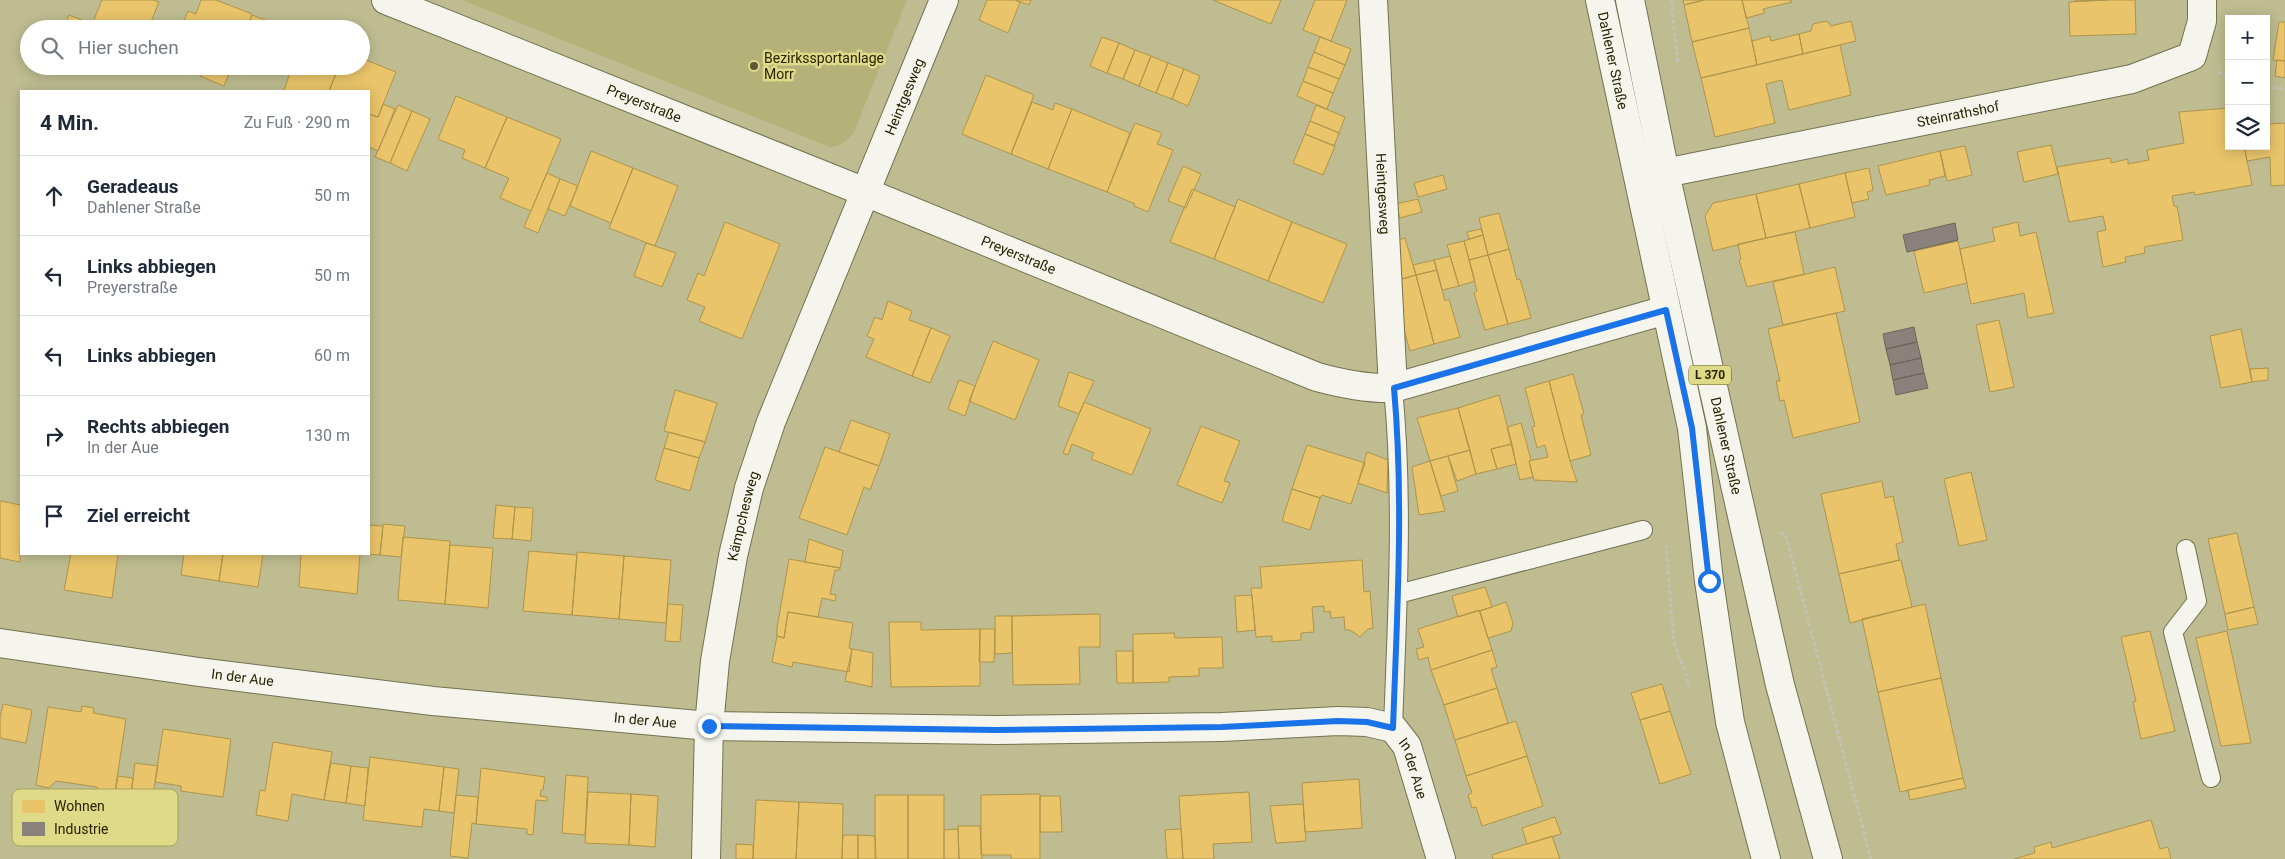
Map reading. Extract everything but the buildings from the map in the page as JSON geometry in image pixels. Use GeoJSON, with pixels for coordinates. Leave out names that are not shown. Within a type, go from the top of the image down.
{"type":"FeatureCollection","features":[{"type":"Feature","properties":{"kind":"street","name":"Preyerstraße"},"geometry":{"type":"LineString","coordinates":[[386,0],[865,192],[1317,377],[1358,387],[1394,388],[1666,310]]}},
{"type":"Feature","properties":{"kind":"street","name":"Heintgesweg"},"geometry":{"type":"LineString","coordinates":[[865,192],[944,0]]}},
{"type":"Feature","properties":{"kind":"street","name":"Heintgesweg"},"geometry":{"type":"LineString","coordinates":[[1373,0],[1394,388]]}},
{"type":"Feature","properties":{"kind":"street","name":"Dahlener Straße"},"geometry":{"type":"LineString","coordinates":[[1600,0],[1692,428],[1709,581],[1730,722],[1766,859]]}},
{"type":"Feature","properties":{"kind":"street","name":"Dahlener Straße"},"geometry":{"type":"LineString","coordinates":[[1630,0],[1665,173],[1780,685],[1828,859]]}},
{"type":"Feature","properties":{"kind":"street","name":"Steinrathshof"},"geometry":{"type":"LineString","coordinates":[[1665,173],[2132,79],[2192,56],[2202,21],[2202,0]]}},
{"type":"Feature","properties":{"kind":"street","name":"Kämpchesweg"},"geometry":{"type":"LineString","coordinates":[[706,859],[709,726],[715,661],[733,556],[749,488],[771,422],[865,192]]}},
{"type":"Feature","properties":{"kind":"street","name":"In der Aue"},"geometry":{"type":"LineString","coordinates":[[0,643],[199,672],[423,700],[709,726],[997,730],[1222,727],[1338,721],[1367,722],[1393,728],[1407,746],[1441,859]]}},
{"type":"Feature","properties":{"kind":"lane"},"geometry":{"type":"LineString","coordinates":[[1393,728],[1398,594],[1398,440],[1394,388]]}},
{"type":"Feature","properties":{"kind":"lane"},"geometry":{"type":"LineString","coordinates":[[1398,594],[1643,530]]}},
{"type":"Feature","properties":{"kind":"lane"},"geometry":{"type":"LineString","coordinates":[[2186,549],[2198,601],[2173,632],[2211,778]]}},
{"type":"Feature","properties":{"kind":"path"},"geometry":{"type":"LineString","coordinates":[[1671,0],[1679,69]]}},
{"type":"Feature","properties":{"kind":"path"},"geometry":{"type":"LineString","coordinates":[[2270,87],[2285,89]]}},
{"type":"Feature","properties":{"kind":"path"},"geometry":{"type":"LineString","coordinates":[[1779,531],[1786,536],[1871,859]]}},
{"type":"Feature","properties":{"kind":"shaded area","name":"Bezirkssportanlage Morr"},"geometry":{"type":"Polygon","coordinates":[[[462,0],[907,0],[854,132],[844,142],[830,147],[462,0]]]}},
{"type":"Feature","properties":{"kind":"place","name":"Bezirkssportanlage Morr"},"geometry":{"type":"Point","coordinates":[754,66]}},
{"type":"Feature","properties":{"kind":"route"},"geometry":{"type":"LineString","coordinates":[[709,726],[997,730],[1222,727],[1338,721],[1367,722],[1393,728],[1398,594],[1398,440],[1394,388],[1666,310],[1692,428],[1709,581]]}}]}
